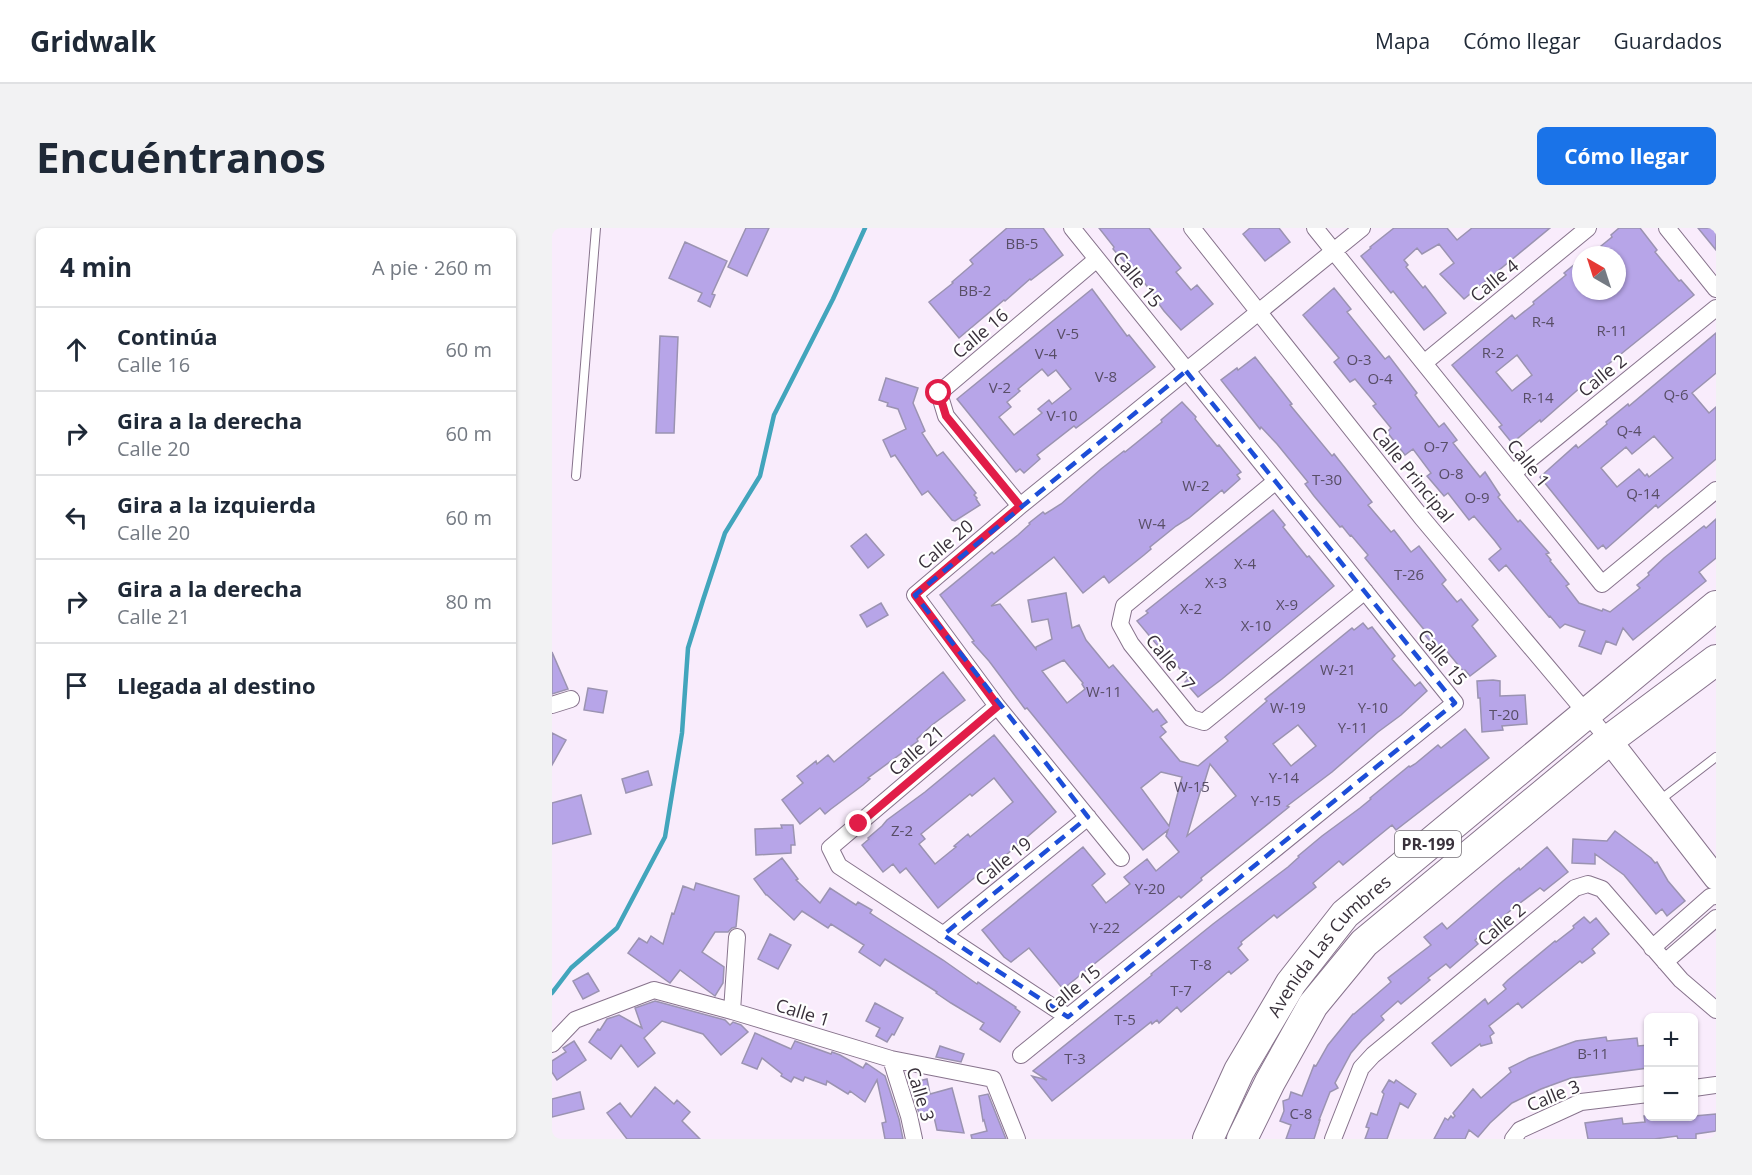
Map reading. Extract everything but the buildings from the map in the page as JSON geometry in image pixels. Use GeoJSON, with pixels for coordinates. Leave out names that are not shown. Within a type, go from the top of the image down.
{"type":"FeatureCollection","features":[{"type":"Feature","properties":{"kind":"highway","name":"Avenida Las Cumbres"},"geometry":{"type":"LineString","coordinates":[[1208,1139],[1239,1071],[1291,983],[1345,914],[1716,606]]}},
{"type":"Feature","properties":{"kind":"highway","name":"Avenida Las Cumbres"},"geometry":{"type":"LineString","coordinates":[[1242,1139],[1312,1005],[1364,943],[1609,740],[1716,660]]}},
{"type":"Feature","properties":{"kind":"street","name":"Calle 15"},"geometry":{"type":"LineString","coordinates":[[1022,1055],[1455,703],[1072,228]]}},
{"type":"Feature","properties":{"kind":"street","name":"Calle Principal"},"geometry":{"type":"LineString","coordinates":[[1192,228],[1422,518],[1609,740]]}},
{"type":"Feature","properties":{"kind":"street","name":"Calle 1"},"geometry":{"type":"LineString","coordinates":[[1315,228],[1602,584],[1716,490]]}},
{"type":"Feature","properties":{"kind":"street"},"geometry":{"type":"LineString","coordinates":[[1260,312],[1362,228]]}},
{"type":"Feature","properties":{"kind":"street","name":"Calle 4"},"geometry":{"type":"LineString","coordinates":[[1424,363],[1588,228]]}},
{"type":"Feature","properties":{"kind":"street"},"geometry":{"type":"LineString","coordinates":[[1667,228],[1716,289]]}},
{"type":"Feature","properties":{"kind":"street","name":"Calle 16"},"geometry":{"type":"LineString","coordinates":[[1020,506],[946,416],[939,393],[1097,259]]}},
{"type":"Feature","properties":{"kind":"street","name":"Calle 2"},"geometry":{"type":"LineString","coordinates":[[1513,473],[1716,308]]}},
{"type":"Feature","properties":{"kind":"street","name":"Calle 20"},"geometry":{"type":"LineString","coordinates":[[1121,858],[998,706],[915,595],[1020,506],[1260,312]]}},
{"type":"Feature","properties":{"kind":"street","name":"Calle 17"},"geometry":{"type":"LineString","coordinates":[[1276,481],[1124,606],[1120,624],[1131,644],[1191,718],[1204,722],[1365,591]]}},
{"type":"Feature","properties":{"kind":"street"},"geometry":{"type":"LineString","coordinates":[[552,705],[571,699]]}},
{"type":"Feature","properties":{"kind":"street","name":"Calle 21"},"geometry":{"type":"LineString","coordinates":[[943,934],[839,866],[831,848],[998,706]]}},
{"type":"Feature","properties":{"kind":"street"},"geometry":{"type":"LineString","coordinates":[[1609,740],[1716,878]]}},
{"type":"Feature","properties":{"kind":"street","name":"Calle 19"},"geometry":{"type":"LineString","coordinates":[[943,934],[1088,817]]}},
{"type":"Feature","properties":{"kind":"street","name":"Calle 2"},"geometry":{"type":"LineString","coordinates":[[1333,1139],[1358,1074],[1373,1055],[1575,888],[1588,884],[1602,890],[1681,980],[1716,1010]]}},
{"type":"Feature","properties":{"kind":"street"},"geometry":{"type":"LineString","coordinates":[[1652,948],[1710,897],[1716,896]]}},
{"type":"Feature","properties":{"kind":"street"},"geometry":{"type":"LineString","coordinates":[[1665,963],[1716,918]]}},
{"type":"Feature","properties":{"kind":"street"},"geometry":{"type":"LineString","coordinates":[[943,934],[1068,1017]]}},
{"type":"Feature","properties":{"kind":"street"},"geometry":{"type":"LineString","coordinates":[[732,1011],[737,937]]}},
{"type":"Feature","properties":{"kind":"street","name":"Calle 1"},"geometry":{"type":"LineString","coordinates":[[552,1044],[575,1020],[654,990],[891,1059],[993,1079],[1017,1139]]}},
{"type":"Feature","properties":{"kind":"street","name":"Calle 3"},"geometry":{"type":"LineString","coordinates":[[891,1059],[914,1139]]}},
{"type":"Feature","properties":{"kind":"street"},"geometry":{"type":"LineString","coordinates":[[1698,1087],[1716,1085]]}},
{"type":"Feature","properties":{"kind":"street","name":"Calle 3"},"geometry":{"type":"LineString","coordinates":[[1513,1139],[1520,1130],[1581,1102],[1644,1094]]}},
{"type":"Feature","properties":{"kind":"lane"},"geometry":{"type":"LineString","coordinates":[[576,476],[596,228]]}},
{"type":"Feature","properties":{"kind":"lane"},"geometry":{"type":"LineString","coordinates":[[1658,802],[1716,757]]}},
{"type":"Feature","properties":{"kind":"highlighted area"},"geometry":{"type":"Polygon","coordinates":[[[1186,371],[1455,703],[1068,1017],[943,935],[1088,817],[915,595],[1186,371]]]}},
{"type":"Feature","properties":{"kind":"waterway"},"geometry":{"type":"LineString","coordinates":[[552,993],[571,968],[617,928],[665,837],[682,733],[688,648],[725,533],[760,476],[774,415],[833,299],[865,228]]}},
{"type":"Feature","properties":{"kind":"route"},"geometry":{"type":"LineString","coordinates":[[859,824],[998,706],[915,595],[1020,506],[946,416],[939,393]]}}]}
